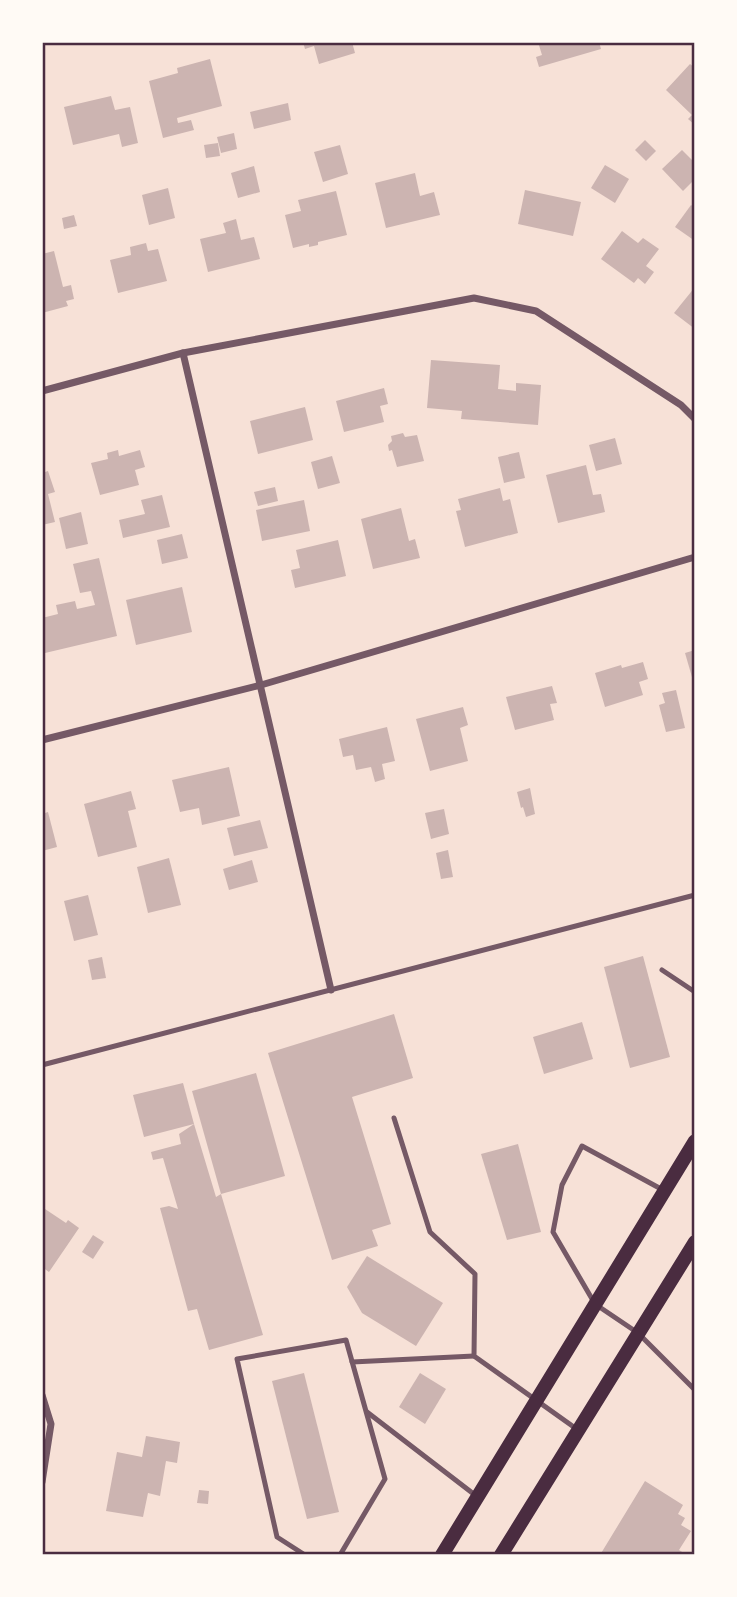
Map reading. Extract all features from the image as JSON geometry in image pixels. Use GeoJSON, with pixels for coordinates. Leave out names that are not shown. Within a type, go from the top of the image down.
{"type":"FeatureCollection","features":[{"type":"Feature","properties":{"kind":"main road"},"geometry":{"type":"LineString","coordinates":[[442,1555],[695,1141]]}},
{"type":"Feature","properties":{"kind":"main road"},"geometry":{"type":"LineString","coordinates":[[501,1555],[695,1242]]}},
{"type":"Feature","properties":{"kind":"street"},"geometry":{"type":"LineString","coordinates":[[42,391],[183,353],[474,298],[537,311],[681,405],[695,419]]}},
{"type":"Feature","properties":{"kind":"street"},"geometry":{"type":"LineString","coordinates":[[183,353],[331,990]]}},
{"type":"Feature","properties":{"kind":"street"},"geometry":{"type":"LineString","coordinates":[[42,740],[261,685],[695,557]]}},
{"type":"Feature","properties":{"kind":"street"},"geometry":{"type":"LineString","coordinates":[[42,1395],[51,1424],[42,1482]]}},
{"type":"Feature","properties":{"kind":"lane"},"geometry":{"type":"LineString","coordinates":[[42,1065],[695,895]]}},
{"type":"Feature","properties":{"kind":"lane"},"geometry":{"type":"LineString","coordinates":[[662,970],[695,992]]}},
{"type":"Feature","properties":{"kind":"lane"},"geometry":{"type":"LineString","coordinates":[[394,1118],[429,1232],[475,1274],[474,1356]]}},
{"type":"Feature","properties":{"kind":"lane"},"geometry":{"type":"LineString","coordinates":[[665,1191],[582,1146],[562,1185],[553,1232],[595,1304],[638,1333],[695,1390]]}},
{"type":"Feature","properties":{"kind":"lane"},"geometry":{"type":"LineString","coordinates":[[305,1555],[277,1537],[237,1359],[346,1340],[385,1479],[340,1555]]}},
{"type":"Feature","properties":{"kind":"lane"},"geometry":{"type":"LineString","coordinates":[[352,1362],[474,1356],[578,1430]]}},
{"type":"Feature","properties":{"kind":"lane"},"geometry":{"type":"LineString","coordinates":[[366,1411],[478,1497]]}},
{"type":"Feature","properties":{"kind":"building"},"geometry":{"type":"Polygon","coordinates":[[[303,42],[352,42],[355,53],[319,64],[314,46],[305,49],[303,42]]]}},
{"type":"Feature","properties":{"kind":"building"},"geometry":{"type":"Polygon","coordinates":[[[538,42],[599,42],[601,49],[539,67],[536,57],[542,55],[538,42]]]}},
{"type":"Feature","properties":{"kind":"building"},"geometry":{"type":"Polygon","coordinates":[[[210,59],[222,106],[177,118],[178,123],[191,120],[194,130],[163,138],[149,81],[178,73],[177,68],[210,59]]]}},
{"type":"Feature","properties":{"kind":"building"},"geometry":{"type":"Polygon","coordinates":[[[690,64],[695,68],[695,125],[688,119],[692,115],[666,90],[690,64]]]}},
{"type":"Feature","properties":{"kind":"building"},"geometry":{"type":"Polygon","coordinates":[[[111,96],[115,110],[130,107],[138,143],[122,147],[119,134],[73,145],[64,107],[111,96]]]}},
{"type":"Feature","properties":{"kind":"building"},"geometry":{"type":"Polygon","coordinates":[[[288,103],[291,120],[254,129],[250,112],[288,103]]]}},
{"type":"Feature","properties":{"kind":"building"},"geometry":{"type":"Polygon","coordinates":[[[234,133],[237,149],[221,153],[217,137],[234,133]]]}},
{"type":"Feature","properties":{"kind":"building"},"geometry":{"type":"Polygon","coordinates":[[[645,140],[656,151],[646,161],[635,150],[645,140]]]}},
{"type":"Feature","properties":{"kind":"building"},"geometry":{"type":"Polygon","coordinates":[[[218,143],[220,156],[206,158],[204,145],[218,143]]]}},
{"type":"Feature","properties":{"kind":"building"},"geometry":{"type":"Polygon","coordinates":[[[340,145],[348,174],[323,182],[314,152],[340,145]]]}},
{"type":"Feature","properties":{"kind":"building"},"geometry":{"type":"Polygon","coordinates":[[[682,150],[695,163],[695,179],[683,191],[662,169],[682,150]]]}},
{"type":"Feature","properties":{"kind":"building"},"geometry":{"type":"Polygon","coordinates":[[[605,165],[629,179],[615,203],[591,188],[605,165]]]}},
{"type":"Feature","properties":{"kind":"building"},"geometry":{"type":"Polygon","coordinates":[[[254,166],[260,192],[238,198],[231,173],[254,166]]]}},
{"type":"Feature","properties":{"kind":"building"},"geometry":{"type":"Polygon","coordinates":[[[415,173],[420,196],[434,192],[440,215],[386,228],[375,183],[415,173]]]}},
{"type":"Feature","properties":{"kind":"building"},"geometry":{"type":"Polygon","coordinates":[[[168,188],[175,218],[149,225],[142,195],[168,188]]]}},
{"type":"Feature","properties":{"kind":"building"},"geometry":{"type":"Polygon","coordinates":[[[525,190],[581,202],[573,236],[518,224],[525,190]]]}},
{"type":"Feature","properties":{"kind":"building"},"geometry":{"type":"Polygon","coordinates":[[[336,191],[347,235],[318,242],[318,245],[293,248],[285,215],[301,211],[298,200],[336,191]]]}},
{"type":"Feature","properties":{"kind":"building"},"geometry":{"type":"Polygon","coordinates":[[[691,205],[695,208],[695,241],[675,227],[691,205]]]}},
{"type":"Feature","properties":{"kind":"building"},"geometry":{"type":"Polygon","coordinates":[[[74,215],[77,226],[64,229],[62,218],[74,215]]]}},
{"type":"Feature","properties":{"kind":"building"},"geometry":{"type":"Polygon","coordinates":[[[236,219],[241,240],[254,237],[260,259],[208,272],[200,239],[226,233],[223,223],[236,219]]]}},
{"type":"Feature","properties":{"kind":"building"},"geometry":{"type":"Polygon","coordinates":[[[622,231],[638,243],[643,238],[659,249],[646,266],[654,272],[645,284],[638,278],[634,283],[601,259],[622,231]]]}},
{"type":"Feature","properties":{"kind":"building"},"geometry":{"type":"Polygon","coordinates":[[[146,243],[148,251],[158,249],[167,281],[118,293],[110,260],[131,255],[130,247],[146,243]]]}},
{"type":"Feature","properties":{"kind":"building"},"geometry":{"type":"Polygon","coordinates":[[[54,251],[63,287],[71,285],[74,299],[66,301],[68,306],[42,313],[42,254],[54,251]]]}},
{"type":"Feature","properties":{"kind":"building"},"geometry":{"type":"Polygon","coordinates":[[[695,287],[695,329],[674,313],[695,287]]]}},
{"type":"Feature","properties":{"kind":"building"},"geometry":{"type":"Polygon","coordinates":[[[431,360],[500,365],[498,389],[516,391],[516,383],[541,385],[538,425],[461,419],[462,411],[427,408],[431,360]]]}},
{"type":"Feature","properties":{"kind":"building"},"geometry":{"type":"Polygon","coordinates":[[[384,388],[388,404],[380,406],[384,422],[344,432],[336,401],[384,388]]]}},
{"type":"Feature","properties":{"kind":"building"},"geometry":{"type":"Polygon","coordinates":[[[305,407],[313,440],[258,454],[250,421],[305,407]]]}},
{"type":"Feature","properties":{"kind":"building"},"geometry":{"type":"Polygon","coordinates":[[[403,433],[405,437],[417,435],[424,461],[397,467],[388,445],[392,441],[391,436],[403,433]]]}},
{"type":"Feature","properties":{"kind":"building"},"geometry":{"type":"Polygon","coordinates":[[[615,438],[622,464],[596,471],[589,445],[615,438]]]}},
{"type":"Feature","properties":{"kind":"building"},"geometry":{"type":"Polygon","coordinates":[[[118,450],[119,456],[140,450],[145,467],[135,470],[139,485],[100,495],[91,463],[108,459],[107,453],[118,450]]]}},
{"type":"Feature","properties":{"kind":"building"},"geometry":{"type":"Polygon","coordinates":[[[519,452],[525,478],[504,483],[498,457],[519,452]]]}},
{"type":"Feature","properties":{"kind":"building"},"geometry":{"type":"Polygon","coordinates":[[[332,456],[340,483],[318,489],[311,462],[332,456]]]}},
{"type":"Feature","properties":{"kind":"building"},"geometry":{"type":"Polygon","coordinates":[[[586,465],[593,495],[601,494],[605,512],[558,523],[546,475],[586,465]]]}},
{"type":"Feature","properties":{"kind":"building"},"geometry":{"type":"Polygon","coordinates":[[[48,471],[55,492],[48,494],[55,522],[42,525],[42,473],[48,471]]]}},
{"type":"Feature","properties":{"kind":"building"},"geometry":{"type":"Polygon","coordinates":[[[275,487],[278,501],[258,506],[254,492],[275,487]]]}},
{"type":"Feature","properties":{"kind":"building"},"geometry":{"type":"Polygon","coordinates":[[[500,488],[503,501],[510,499],[518,533],[465,547],[456,511],[461,510],[458,499],[500,488]]]}},
{"type":"Feature","properties":{"kind":"building"},"geometry":{"type":"Polygon","coordinates":[[[162,495],[170,527],[123,538],[119,520],[145,514],[141,500],[162,495]]]}},
{"type":"Feature","properties":{"kind":"building"},"geometry":{"type":"Polygon","coordinates":[[[304,500],[310,531],[262,541],[256,510],[304,500]]]}},
{"type":"Feature","properties":{"kind":"building"},"geometry":{"type":"Polygon","coordinates":[[[401,508],[409,541],[415,539],[420,558],[373,569],[361,519],[401,508]]]}},
{"type":"Feature","properties":{"kind":"building"},"geometry":{"type":"Polygon","coordinates":[[[81,512],[88,544],[66,549],[59,518],[81,512]]]}},
{"type":"Feature","properties":{"kind":"building"},"geometry":{"type":"Polygon","coordinates":[[[182,534],[188,558],[162,564],[157,540],[182,534]]]}},
{"type":"Feature","properties":{"kind":"building"},"geometry":{"type":"Polygon","coordinates":[[[338,540],[346,576],[295,588],[291,570],[300,568],[296,550],[338,540]]]}},
{"type":"Feature","properties":{"kind":"building"},"geometry":{"type":"Polygon","coordinates":[[[99,558],[117,636],[45,653],[42,618],[58,614],[56,605],[75,601],[77,609],[95,605],[91,591],[80,593],[73,564],[99,558]]]}},
{"type":"Feature","properties":{"kind":"building"},"geometry":{"type":"Polygon","coordinates":[[[182,587],[192,632],[136,645],[126,600],[182,587]]]}},
{"type":"Feature","properties":{"kind":"building"},"geometry":{"type":"Polygon","coordinates":[[[695,650],[695,684],[694,684],[685,653],[695,650]]]}},
{"type":"Feature","properties":{"kind":"building"},"geometry":{"type":"Polygon","coordinates":[[[643,662],[648,679],[639,682],[643,695],[605,707],[595,673],[643,662]]]}},
{"type":"Feature","properties":{"kind":"building"},"geometry":{"type":"Polygon","coordinates":[[[552,686],[557,703],[550,704],[554,720],[515,730],[506,697],[552,686]]]}},
{"type":"Feature","properties":{"kind":"building"},"geometry":{"type":"Polygon","coordinates":[[[676,690],[685,728],[666,732],[659,705],[665,703],[662,693],[676,690]]]}},
{"type":"Feature","properties":{"kind":"building"},"geometry":{"type":"Polygon","coordinates":[[[463,707],[468,725],[460,728],[468,761],[430,771],[416,719],[463,707]]]}},
{"type":"Feature","properties":{"kind":"building"},"geometry":{"type":"Polygon","coordinates":[[[387,727],[395,761],[382,764],[385,779],[375,782],[371,767],[356,770],[353,755],[343,757],[339,739],[387,727]]]}},
{"type":"Feature","properties":{"kind":"building"},"geometry":{"type":"Polygon","coordinates":[[[229,767],[240,816],[202,825],[199,808],[180,812],[172,780],[229,767]]]}},
{"type":"Feature","properties":{"kind":"building"},"geometry":{"type":"Polygon","coordinates":[[[530,788],[535,814],[526,817],[517,792],[530,788]]]}},
{"type":"Feature","properties":{"kind":"building"},"geometry":{"type":"Polygon","coordinates":[[[131,791],[136,809],[128,811],[137,847],[98,857],[84,804],[131,791]]]}},
{"type":"Feature","properties":{"kind":"building"},"geometry":{"type":"Polygon","coordinates":[[[444,809],[449,834],[431,839],[425,813],[444,809]]]}},
{"type":"Feature","properties":{"kind":"building"},"geometry":{"type":"Polygon","coordinates":[[[48,812],[57,847],[42,851],[42,814],[48,812]]]}},
{"type":"Feature","properties":{"kind":"building"},"geometry":{"type":"Polygon","coordinates":[[[260,820],[268,848],[234,856],[227,828],[260,820]]]}},
{"type":"Feature","properties":{"kind":"building"},"geometry":{"type":"Polygon","coordinates":[[[448,850],[453,877],[441,879],[436,853],[448,850]]]}},
{"type":"Feature","properties":{"kind":"building"},"geometry":{"type":"Polygon","coordinates":[[[169,858],[181,905],[148,913],[137,867],[169,858]]]}},
{"type":"Feature","properties":{"kind":"building"},"geometry":{"type":"Polygon","coordinates":[[[252,860],[258,882],[229,890],[223,869],[252,860]]]}},
{"type":"Feature","properties":{"kind":"building"},"geometry":{"type":"Polygon","coordinates":[[[88,895],[98,935],[74,941],[64,901],[88,895]]]}},
{"type":"Feature","properties":{"kind":"building"},"geometry":{"type":"Polygon","coordinates":[[[643,956],[670,1057],[630,1068],[604,967],[643,956]]]}},
{"type":"Feature","properties":{"kind":"building"},"geometry":{"type":"Polygon","coordinates":[[[102,957],[106,978],[92,980],[88,960],[102,957]]]}},
{"type":"Feature","properties":{"kind":"building"},"geometry":{"type":"Polygon","coordinates":[[[394,1014],[413,1078],[352,1097],[391,1224],[372,1230],[378,1246],[332,1260],[268,1053],[394,1014]]]}},
{"type":"Feature","properties":{"kind":"building"},"geometry":{"type":"Polygon","coordinates":[[[582,1022],[593,1059],[544,1074],[533,1037],[582,1022]]]}},
{"type":"Feature","properties":{"kind":"building"},"geometry":{"type":"Polygon","coordinates":[[[256,1073],[285,1176],[221,1194],[192,1091],[256,1073]]]}},
{"type":"Feature","properties":{"kind":"building"},"geometry":{"type":"Polygon","coordinates":[[[183,1083],[194,1124],[144,1137],[133,1095],[183,1083]]]}},
{"type":"Feature","properties":{"kind":"building"},"geometry":{"type":"Polygon","coordinates":[[[194,1124],[216,1197],[221,1194],[263,1335],[209,1350],[197,1309],[188,1311],[160,1208],[169,1206],[178,1209],[163,1158],[153,1160],[151,1152],[181,1144],[179,1134],[194,1124]]]}},
{"type":"Feature","properties":{"kind":"building"},"geometry":{"type":"Polygon","coordinates":[[[518,1144],[541,1232],[507,1240],[481,1154],[518,1144]]]}},
{"type":"Feature","properties":{"kind":"building"},"geometry":{"type":"Polygon","coordinates":[[[42,1207],[79,1228],[49,1272],[42,1267],[42,1207]]]}},
{"type":"Feature","properties":{"kind":"building"},"geometry":{"type":"Polygon","coordinates":[[[93,1235],[104,1242],[93,1259],[82,1252],[93,1235]]]}},
{"type":"Feature","properties":{"kind":"building"},"geometry":{"type":"Polygon","coordinates":[[[367,1256],[443,1303],[416,1346],[362,1313],[347,1287],[367,1256]]]}},
{"type":"Feature","properties":{"kind":"building"},"geometry":{"type":"Polygon","coordinates":[[[304,1373],[339,1512],[307,1519],[272,1381],[304,1373]]]}},
{"type":"Feature","properties":{"kind":"building"},"geometry":{"type":"Polygon","coordinates":[[[420,1373],[446,1389],[425,1424],[399,1407],[420,1373]]]}},
{"type":"Feature","properties":{"kind":"building"},"geometry":{"type":"Polygon","coordinates":[[[146,1436],[180,1442],[177,1463],[166,1461],[160,1496],[148,1493],[143,1517],[106,1511],[117,1452],[142,1457],[146,1436]]]}},
{"type":"Feature","properties":{"kind":"building"},"geometry":{"type":"Polygon","coordinates":[[[645,1481],[683,1505],[678,1514],[685,1518],[681,1525],[691,1531],[679,1550],[687,1555],[600,1555],[645,1481]]]}},
{"type":"Feature","properties":{"kind":"building"},"geometry":{"type":"Polygon","coordinates":[[[199,1490],[209,1491],[208,1504],[197,1503],[199,1490]]]}}]}
